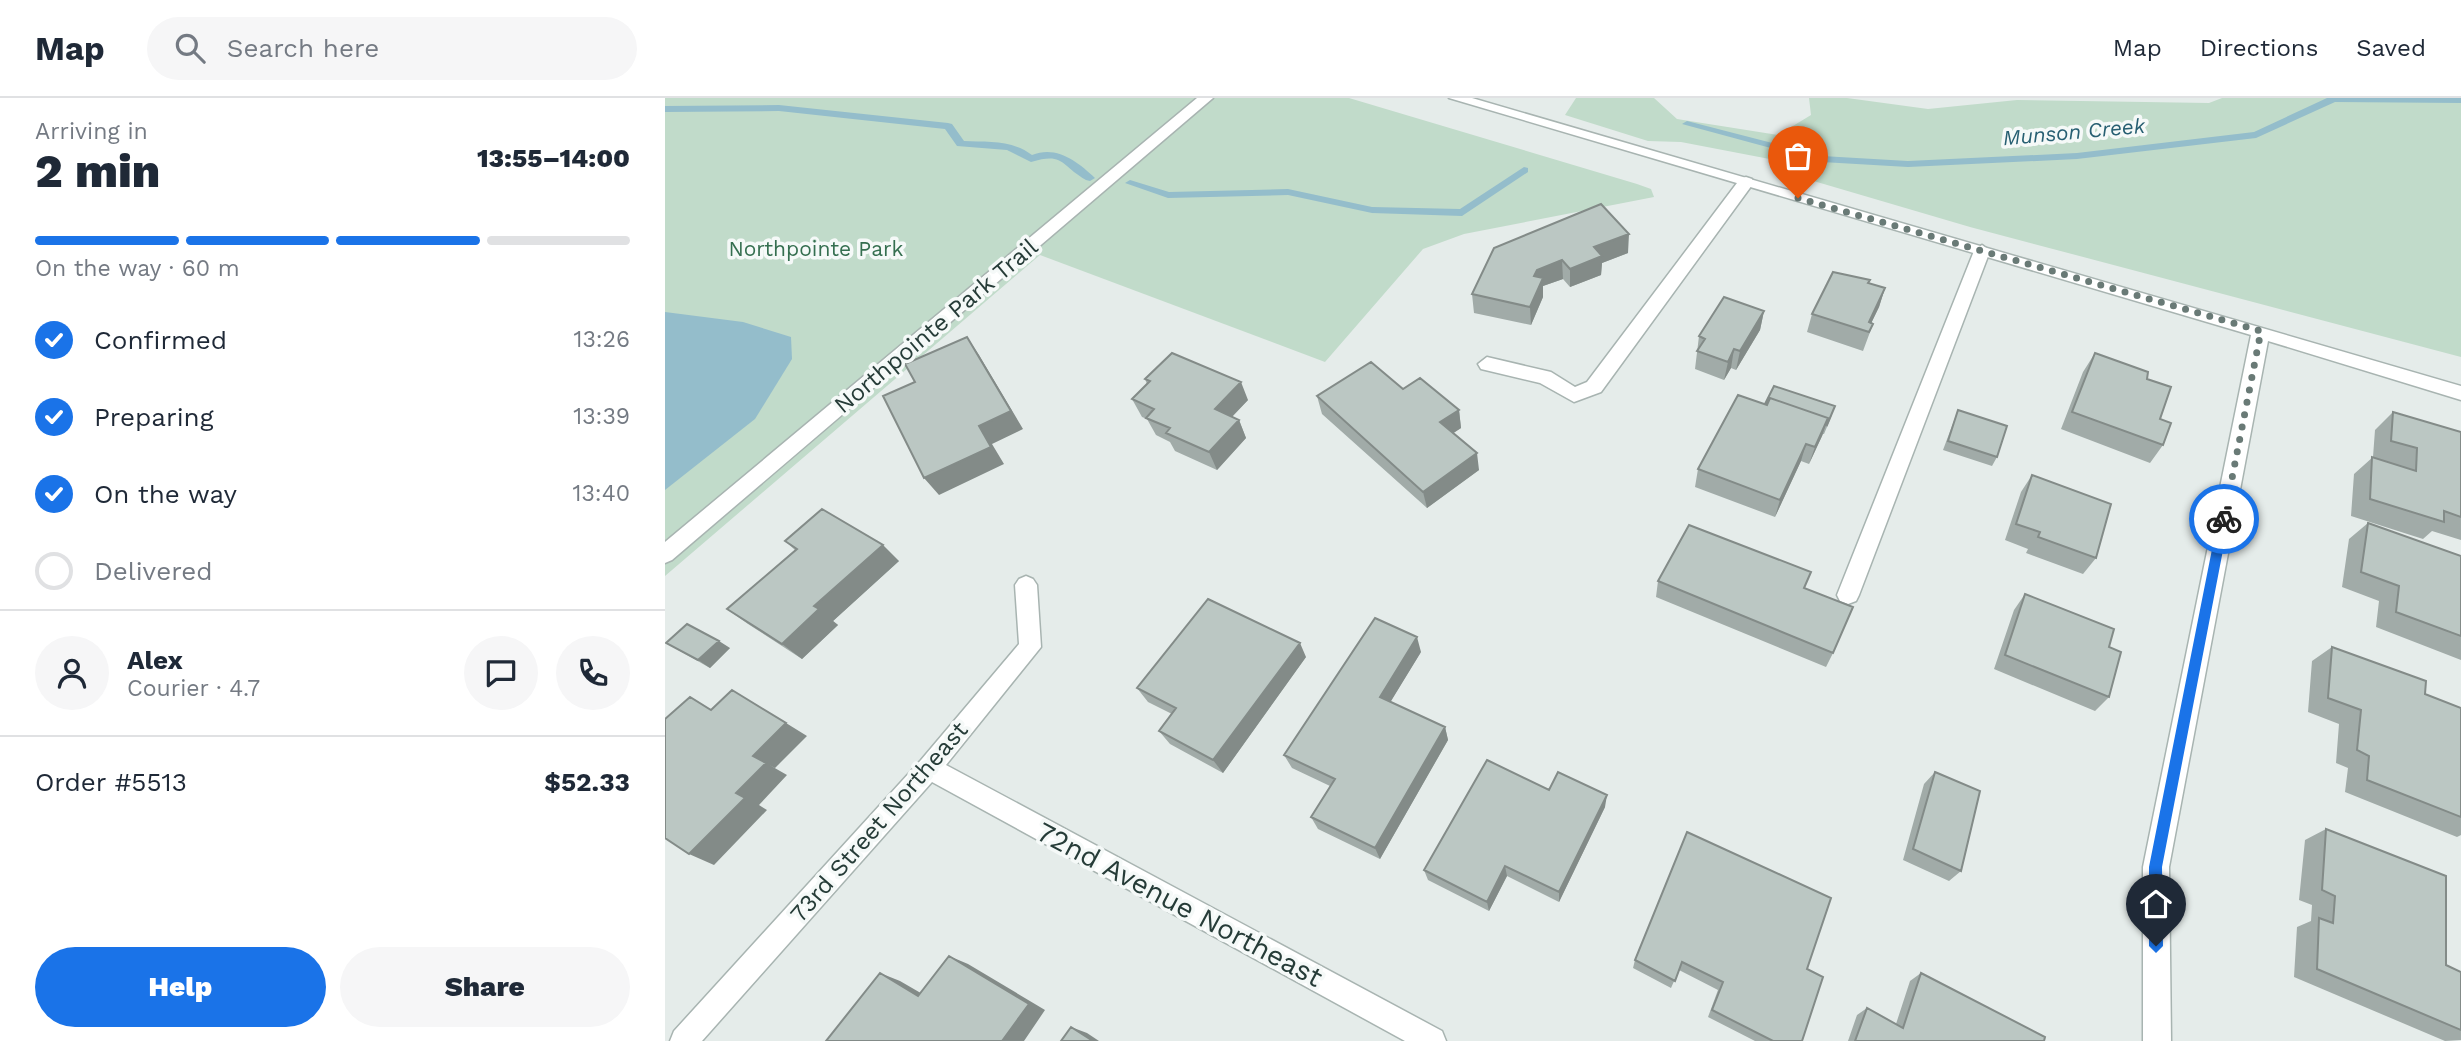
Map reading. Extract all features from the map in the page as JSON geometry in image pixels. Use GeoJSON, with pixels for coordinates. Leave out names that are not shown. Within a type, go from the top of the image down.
{"type":"FeatureCollection","features":[{"type":"Feature","properties":{"kind":"street","name":"Northpointe Park Trail"},"geometry":{"type":"LineString","coordinates":[[665,554],[1206,98]]}},
{"type":"Feature","properties":{"kind":"street"},"geometry":{"type":"LineString","coordinates":[[1456,98],[1487,102],[1746,182],[2261,331],[2461,393]]}},
{"type":"Feature","properties":{"kind":"street"},"geometry":{"type":"LineString","coordinates":[[1487,363],[1545,377],[1574,395],[1594,387],[1746,182]]}},
{"type":"Feature","properties":{"kind":"street"},"geometry":{"type":"LineString","coordinates":[[1848,595],[1982,251]]}},
{"type":"Feature","properties":{"kind":"street"},"geometry":{"type":"LineString","coordinates":[[2157,1041],[2156,867],[2261,331]]}},
{"type":"Feature","properties":{"kind":"street","name":"73rd Street Northeast"},"geometry":{"type":"LineString","coordinates":[[684,1041],[929,768],[1030,647],[1026,585]]}},
{"type":"Feature","properties":{"kind":"street","name":"72nd Avenue Northeast"},"geometry":{"type":"LineString","coordinates":[[929,768],[1432,1041]]}},
{"type":"Feature","properties":{"kind":"green space","name":"Northpointe Park"},"geometry":{"type":"Polygon","coordinates":[[[665,98],[1349,98],[1637,184],[1651,189],[1654,197],[1464,234],[1423,249],[1325,362],[1040,255],[665,576],[665,98]]]}},
{"type":"Feature","properties":{"kind":"green space"},"geometry":{"type":"Polygon","coordinates":[[[1576,98],[1654,98],[1677,119],[1778,135],[1811,115],[1809,98],[1847,98],[1928,109],[2017,100],[2209,103],[2222,98],[2461,98],[2461,357],[1970,227],[1783,172],[1790,163],[1681,142],[1648,141],[1565,115],[1576,98]]]}},
{"type":"Feature","properties":{"kind":"water"},"geometry":{"type":"Polygon","coordinates":[[[665,312],[743,322],[791,337],[792,359],[755,419],[665,490],[665,312]]]}},
{"type":"Feature","properties":{"kind":"building"},"geometry":{"type":"Polygon","coordinates":[[[1601,204],[1629,234],[1594,247],[1602,256],[1570,269],[1562,260],[1537,270],[1534,276],[1543,278],[1530,307],[1472,294],[1494,248],[1601,204]]]}},
{"type":"Feature","properties":{"kind":"building"},"geometry":{"type":"Polygon","coordinates":[[[1833,272],[1870,280],[1868,283],[1885,288],[1869,322],[1873,324],[1869,332],[1812,314],[1833,272]]]}},
{"type":"Feature","properties":{"kind":"building"},"geometry":{"type":"Polygon","coordinates":[[[1724,297],[1764,311],[1740,351],[1734,349],[1728,362],[1697,351],[1705,339],[1699,336],[1724,297]]]}},
{"type":"Feature","properties":{"kind":"building"},"geometry":{"type":"Polygon","coordinates":[[[967,337],[1011,411],[979,426],[991,447],[924,478],[883,396],[915,382],[905,364],[967,337]]]}},
{"type":"Feature","properties":{"kind":"building"},"geometry":{"type":"Polygon","coordinates":[[[1172,353],[1241,382],[1215,409],[1239,420],[1209,452],[1166,433],[1170,428],[1146,418],[1154,409],[1132,399],[1150,381],[1145,379],[1172,353]]]}},
{"type":"Feature","properties":{"kind":"building"},"geometry":{"type":"Polygon","coordinates":[[[2095,353],[2148,372],[2147,379],[2171,387],[2160,419],[2171,423],[2163,445],[2072,412],[2095,353]]]}},
{"type":"Feature","properties":{"kind":"building"},"geometry":{"type":"Polygon","coordinates":[[[1371,362],[1403,389],[1420,378],[1459,410],[1440,422],[1477,453],[1423,492],[1317,396],[1371,362]]]}},
{"type":"Feature","properties":{"kind":"building"},"geometry":{"type":"Polygon","coordinates":[[[1774,386],[1835,406],[1827,425],[1828,418],[1770,398],[1765,404],[1774,386]]]}},
{"type":"Feature","properties":{"kind":"building"},"geometry":{"type":"Polygon","coordinates":[[[1738,395],[1767,405],[1770,398],[1828,418],[1815,447],[1806,444],[1780,500],[1698,469],[1738,395]]]}},
{"type":"Feature","properties":{"kind":"building"},"geometry":{"type":"Polygon","coordinates":[[[1958,410],[2007,426],[1997,457],[1948,441],[1958,410]]]}},
{"type":"Feature","properties":{"kind":"building"},"geometry":{"type":"Polygon","coordinates":[[[2393,412],[2461,432],[2461,517],[2444,511],[2444,522],[2370,499],[2372,457],[2416,471],[2417,448],[2391,441],[2393,412]]]}},
{"type":"Feature","properties":{"kind":"building"},"geometry":{"type":"Polygon","coordinates":[[[2032,475],[2111,504],[2096,558],[2038,537],[2040,532],[2016,524],[2032,475]]]}},
{"type":"Feature","properties":{"kind":"building"},"geometry":{"type":"Polygon","coordinates":[[[822,509],[883,545],[814,606],[819,609],[782,644],[727,609],[797,549],[785,541],[822,509]]]}},
{"type":"Feature","properties":{"kind":"building"},"geometry":{"type":"Polygon","coordinates":[[[2368,523],[2461,556],[2461,636],[2396,612],[2399,586],[2361,572],[2368,523]]]}},
{"type":"Feature","properties":{"kind":"building"},"geometry":{"type":"Polygon","coordinates":[[[1689,525],[1811,572],[1804,588],[1853,607],[1833,653],[1658,581],[1689,525]]]}},
{"type":"Feature","properties":{"kind":"building"},"geometry":{"type":"Polygon","coordinates":[[[2025,594],[2114,629],[2109,647],[2121,652],[2109,697],[2005,655],[2025,594]]]}},
{"type":"Feature","properties":{"kind":"building"},"geometry":{"type":"Polygon","coordinates":[[[1208,599],[1300,643],[1213,760],[1159,731],[1176,708],[1137,688],[1208,599]]]}},
{"type":"Feature","properties":{"kind":"building"},"geometry":{"type":"Polygon","coordinates":[[[1375,618],[1417,637],[1380,697],[1445,727],[1375,848],[1311,817],[1335,779],[1284,755],[1375,618]]]}},
{"type":"Feature","properties":{"kind":"building"},"geometry":{"type":"Polygon","coordinates":[[[687,624],[719,641],[698,660],[666,643],[687,624]]]}},
{"type":"Feature","properties":{"kind":"building"},"geometry":{"type":"Polygon","coordinates":[[[2332,647],[2426,681],[2425,694],[2461,708],[2461,817],[2367,780],[2369,756],[2357,750],[2361,710],[2328,698],[2332,647]]]}},
{"type":"Feature","properties":{"kind":"building"},"geometry":{"type":"Polygon","coordinates":[[[732,690],[786,723],[753,756],[766,763],[736,793],[745,798],[689,854],[665,838],[665,719],[690,697],[711,710],[732,690]]]}},
{"type":"Feature","properties":{"kind":"building"},"geometry":{"type":"Polygon","coordinates":[[[1487,760],[1549,790],[1558,772],[1607,795],[1559,892],[1505,866],[1487,902],[1424,870],[1487,760]]]}},
{"type":"Feature","properties":{"kind":"building"},"geometry":{"type":"Polygon","coordinates":[[[1935,772],[1980,791],[1961,871],[1913,849],[1935,772]]]}},
{"type":"Feature","properties":{"kind":"building"},"geometry":{"type":"Polygon","coordinates":[[[2326,829],[2446,876],[2446,965],[2461,972],[2461,1030],[2317,969],[2319,918],[2333,923],[2335,896],[2322,890],[2326,829]]]}},
{"type":"Feature","properties":{"kind":"building"},"geometry":{"type":"Polygon","coordinates":[[[1687,832],[1831,898],[1807,969],[1823,977],[1802,1041],[1773,1041],[1712,1010],[1723,982],[1682,962],[1675,981],[1635,960],[1687,832]]]}},
{"type":"Feature","properties":{"kind":"building"},"geometry":{"type":"Polygon","coordinates":[[[949,956],[1029,1004],[1002,1041],[826,1041],[880,973],[918,996],[949,956]]]}},
{"type":"Feature","properties":{"kind":"building"},"geometry":{"type":"Polygon","coordinates":[[[1921,973],[2045,1037],[2044,1041],[1855,1041],[1867,1008],[1903,1028],[1921,973]]]}},
{"type":"Feature","properties":{"kind":"building"},"geometry":{"type":"Polygon","coordinates":[[[1071,1027],[1093,1041],[1061,1041],[1071,1027]]]}},
{"type":"Feature","properties":{"kind":"waterway","name":"Munson Creek"},"geometry":{"type":"LineString","coordinates":[[1687,124],[1822,159],[1908,164],[2077,156],[2256,135],[2333,99],[2461,100]]}},
{"type":"Feature","properties":{"kind":"waterway","name":"Munson Creek"},"geometry":{"type":"LineString","coordinates":[[665,109],[779,108],[948,126],[961,144],[1008,147],[1031,159],[1041,155],[1056,155],[1090,178]]}},
{"type":"Feature","properties":{"kind":"waterway","name":"Munson Creek"},"geometry":{"type":"LineString","coordinates":[[1130,183],[1168,195],[1288,192],[1372,210],[1462,213],[1524,170]]}},
{"type":"Feature","properties":{"kind":"way so far"},"geometry":{"type":"LineString","coordinates":[[1798,198],[2261,331],[2224,519]]}},
{"type":"Feature","properties":{"kind":"route"},"geometry":{"type":"LineString","coordinates":[[2156,946],[2156,867],[2224,519]]}}]}
